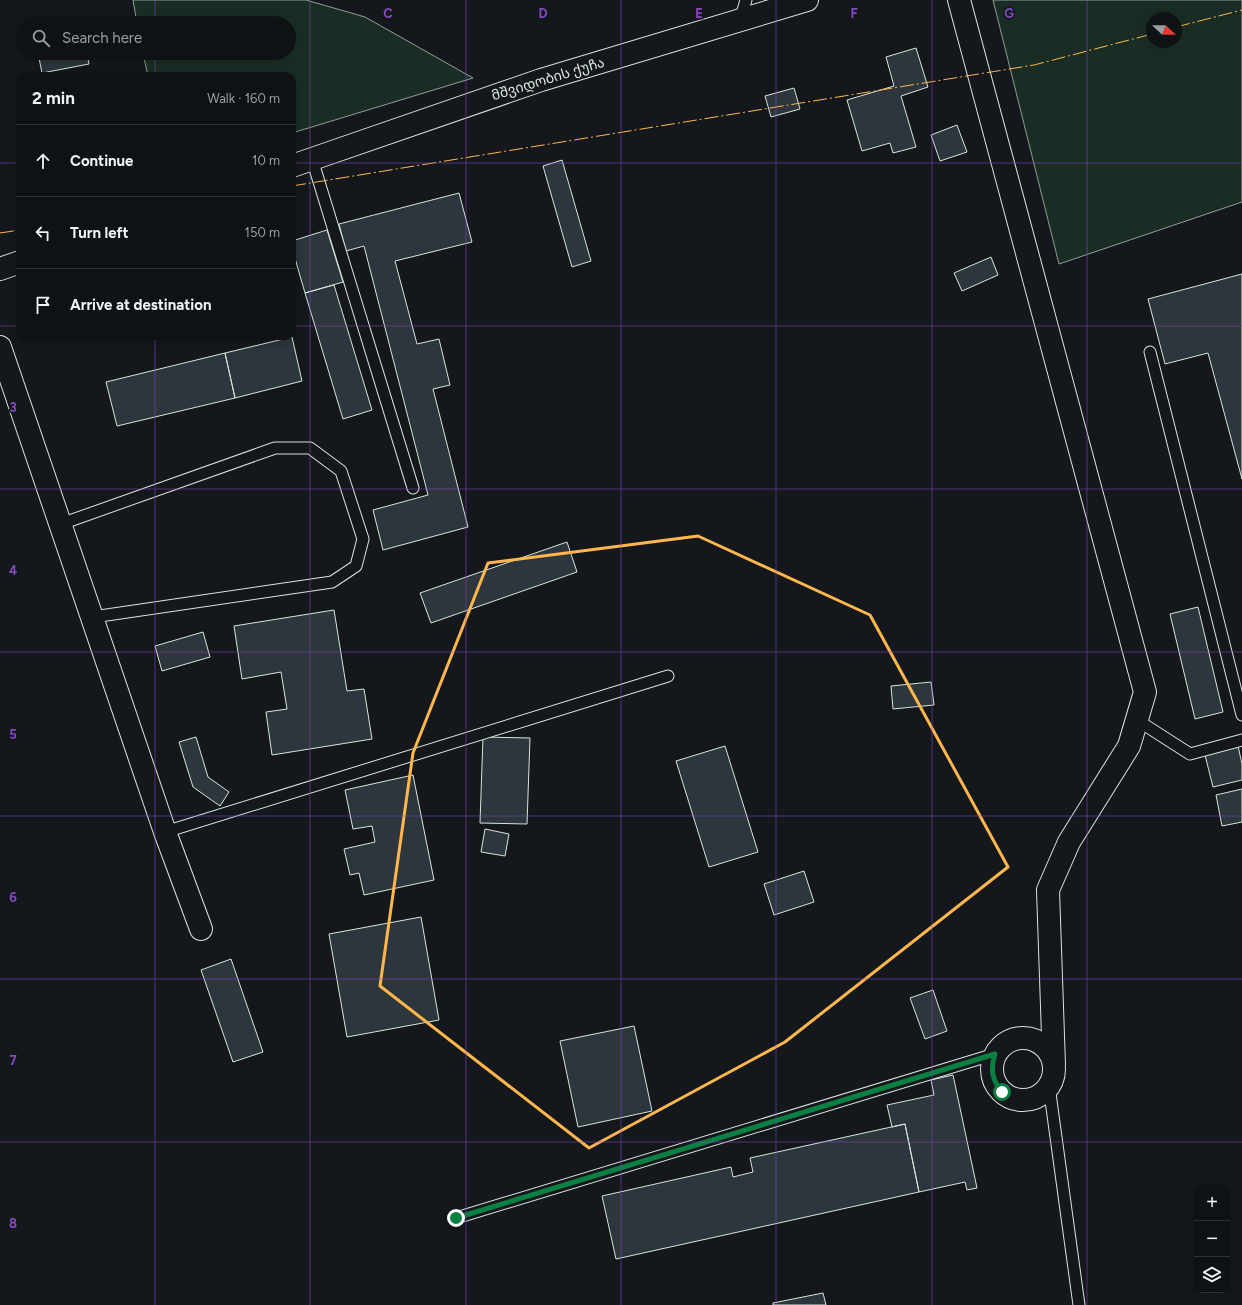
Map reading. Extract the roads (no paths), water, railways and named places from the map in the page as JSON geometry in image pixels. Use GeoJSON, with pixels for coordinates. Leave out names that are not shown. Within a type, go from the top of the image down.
{"type":"FeatureCollection","features":[{"type":"Feature","properties":{"kind":"street","name":"მშვიდობის ქუჩა"},"geometry":{"type":"LineString","coordinates":[[302,162],[541,80],[807,0]]}},
{"type":"Feature","properties":{"kind":"street"},"geometry":{"type":"LineString","coordinates":[[959,0],[1145,692],[1129,746],[1069,842],[1048,890],[1054,1065],[1053,1076],[1049,1086],[1042,1094],[1032,1099],[1021,1100],[1011,1098],[1002,1092],[995,1084],[992,1074],[995,1054],[1001,1046],[1009,1040],[1019,1037],[1038,1041],[1046,1047],[1051,1055],[1054,1065]]}},
{"type":"Feature","properties":{"kind":"street"},"geometry":{"type":"LineString","coordinates":[[0,269],[16,263]]}},
{"type":"Feature","properties":{"kind":"street"},"geometry":{"type":"LineString","coordinates":[[0,347],[165,832],[201,929]]}},
{"type":"Feature","properties":{"kind":"lane"},"geometry":{"type":"LineString","coordinates":[[740,21],[746,0]]}},
{"type":"Feature","properties":{"kind":"lane"},"geometry":{"type":"LineString","coordinates":[[302,162],[413,488]]}},
{"type":"Feature","properties":{"kind":"lane"},"geometry":{"type":"LineString","coordinates":[[1150,352],[1242,715]]}},
{"type":"Feature","properties":{"kind":"lane"},"geometry":{"type":"LineString","coordinates":[[61,524],[275,448],[310,448],[341,471],[364,539],[356,566],[332,582],[93,617]]}},
{"type":"Feature","properties":{"kind":"lane"},"geometry":{"type":"LineString","coordinates":[[165,832],[668,676]]}},
{"type":"Feature","properties":{"kind":"lane"},"geometry":{"type":"LineString","coordinates":[[1137,720],[1190,754],[1242,740]]}},
{"type":"Feature","properties":{"kind":"lane"},"geometry":{"type":"LineString","coordinates":[[456,1218],[995,1054]]}},
{"type":"Feature","properties":{"kind":"lane"},"geometry":{"type":"LineString","coordinates":[[1049,1086],[1079,1305]]}}]}
